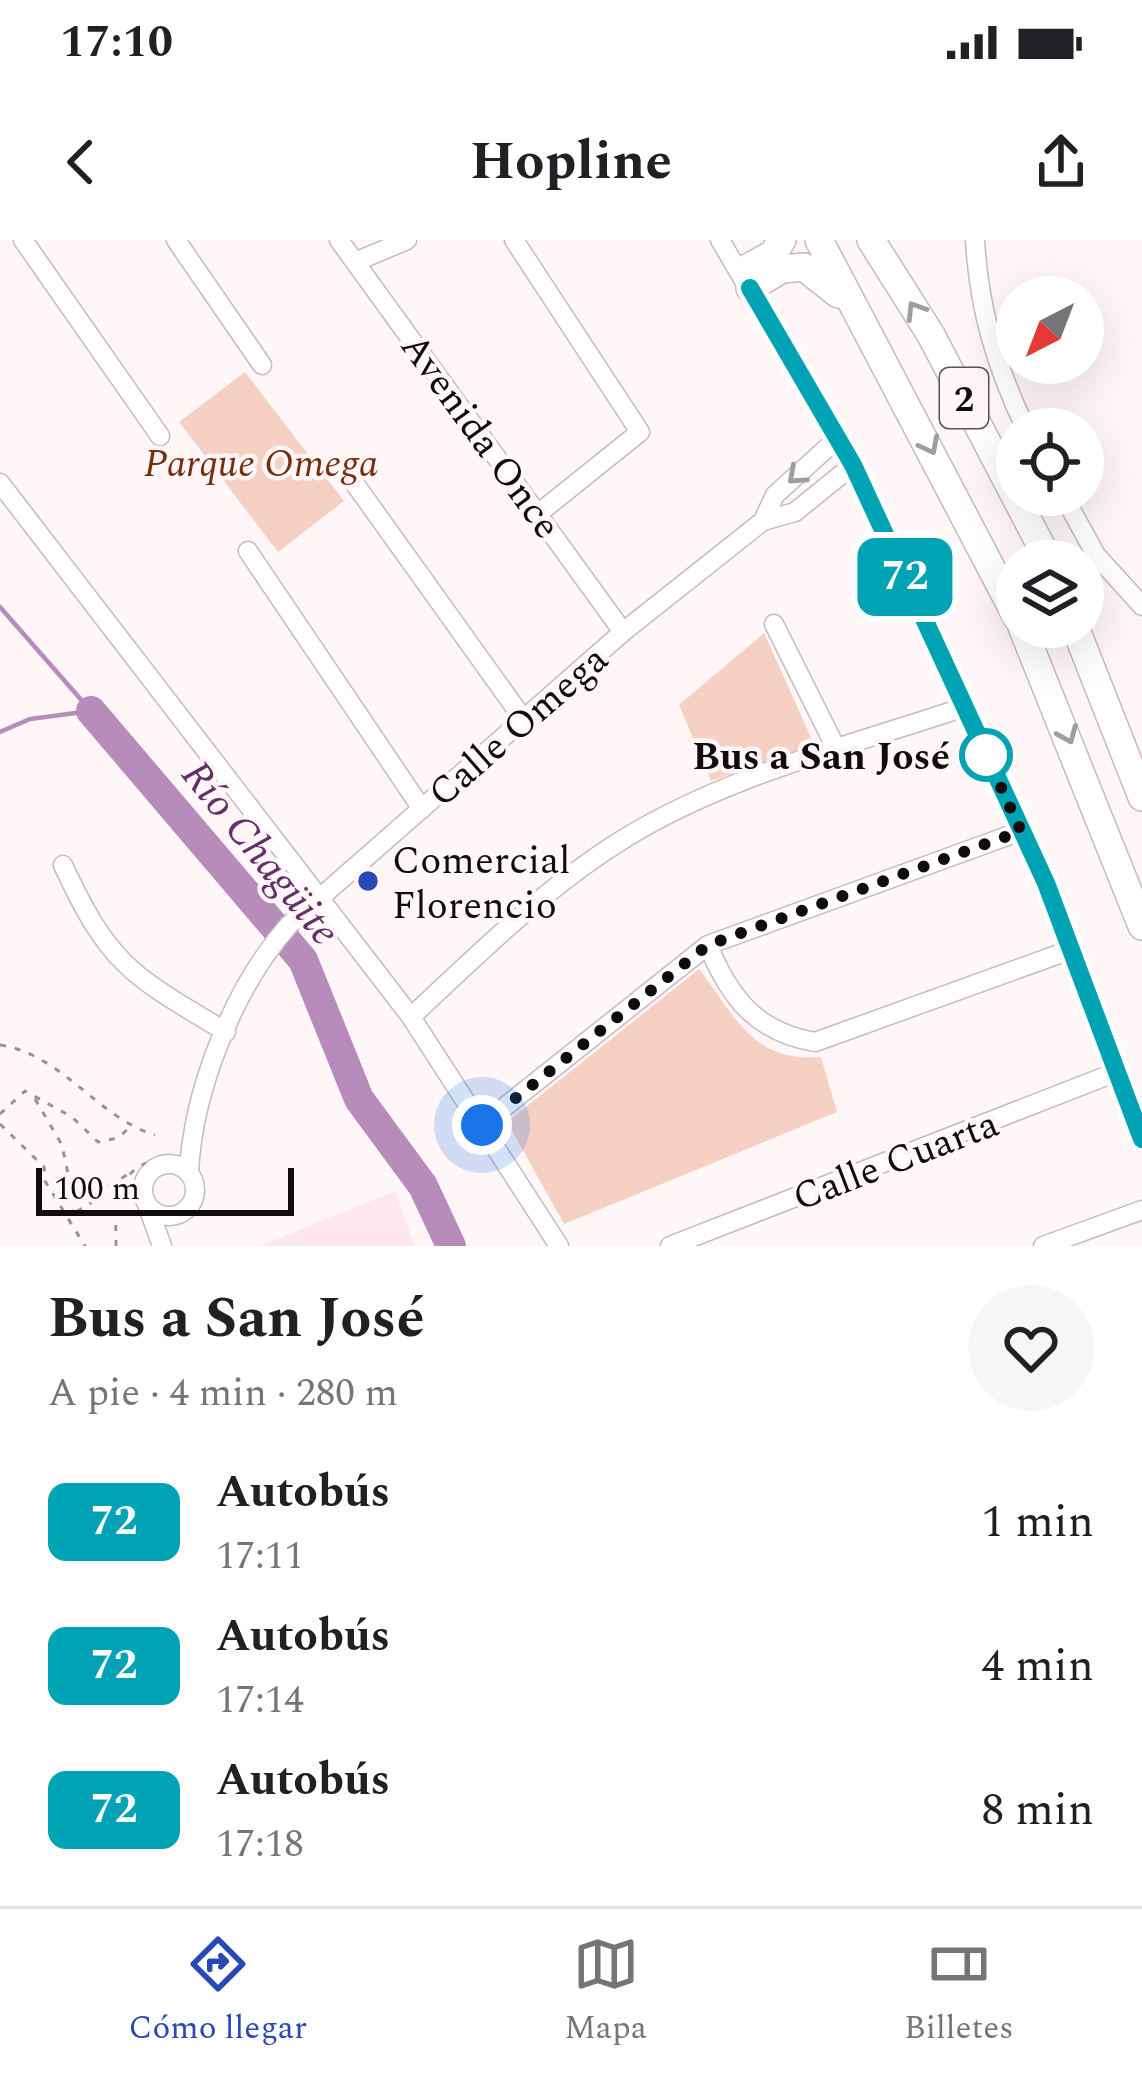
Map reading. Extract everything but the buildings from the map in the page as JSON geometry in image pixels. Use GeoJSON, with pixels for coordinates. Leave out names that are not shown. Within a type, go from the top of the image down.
{"type":"FeatureCollection","features":[{"type":"Feature","properties":{"kind":"highway"},"geometry":{"type":"LineString","coordinates":[[745,280],[782,240]]}},
{"type":"Feature","properties":{"kind":"highway","name":"2"},"geometry":{"type":"LineString","coordinates":[[819,240],[877,342],[996,575]]}},
{"type":"Feature","properties":{"kind":"highway","name":"2"},"geometry":{"type":"LineString","coordinates":[[871,240],[931,335],[1038,540]]}},
{"type":"Feature","properties":{"kind":"highway"},"geometry":{"type":"LineString","coordinates":[[745,280],[782,269],[816,271],[877,342]]}},
{"type":"Feature","properties":{"kind":"highway"},"geometry":{"type":"LineString","coordinates":[[1030,648],[1142,926]]}},
{"type":"Feature","properties":{"kind":"highway"},"geometry":{"type":"LineString","coordinates":[[1084,648],[1142,797]]}},
{"type":"Feature","properties":{"kind":"street"},"geometry":{"type":"LineString","coordinates":[[23,240],[160,436]]}},
{"type":"Feature","properties":{"kind":"street"},"geometry":{"type":"LineString","coordinates":[[176,240],[262,365]]}},
{"type":"Feature","properties":{"kind":"street","name":"Avenida Once"},"geometry":{"type":"LineString","coordinates":[[339,240],[623,632]]}},
{"type":"Feature","properties":{"kind":"street"},"geometry":{"type":"LineString","coordinates":[[355,262],[406,240]]}},
{"type":"Feature","properties":{"kind":"street"},"geometry":{"type":"LineString","coordinates":[[514,240],[640,432],[539,513]]}},
{"type":"Feature","properties":{"kind":"street"},"geometry":{"type":"LineString","coordinates":[[720,240],[853,465],[1073,949],[1142,1139]]}},
{"type":"Feature","properties":{"kind":"street"},"geometry":{"type":"LineString","coordinates":[[975,240],[983,319],[995,366],[1016,408]]}},
{"type":"Feature","properties":{"kind":"street","name":"Calle Omega"},"geometry":{"type":"LineString","coordinates":[[763,521],[775,495],[838,438]]}},
{"type":"Feature","properties":{"kind":"street","name":"Calle Omega"},"geometry":{"type":"LineString","coordinates":[[189,1172],[192,1133],[226,1032],[268,949],[289,926],[623,632],[763,521],[795,512],[853,465]]}},
{"type":"Feature","properties":{"kind":"street"},"geometry":{"type":"LineString","coordinates":[[0,483],[411,1017],[559,1246]]}},
{"type":"Feature","properties":{"kind":"street"},"geometry":{"type":"LineString","coordinates":[[356,484],[524,720]]}},
{"type":"Feature","properties":{"kind":"street"},"geometry":{"type":"LineString","coordinates":[[1075,516],[1096,555],[1142,606]]}},
{"type":"Feature","properties":{"kind":"street"},"geometry":{"type":"LineString","coordinates":[[248,551],[422,808]]}},
{"type":"Feature","properties":{"kind":"street"},"geometry":{"type":"LineString","coordinates":[[774,624],[837,750]]}},
{"type":"Feature","properties":{"kind":"street"},"geometry":{"type":"LineString","coordinates":[[411,1017],[477,955],[622,841],[692,805],[965,707]]}},
{"type":"Feature","properties":{"kind":"street"},"geometry":{"type":"LineString","coordinates":[[482,1125],[708,945],[1021,831]]}},
{"type":"Feature","properties":{"kind":"street"},"geometry":{"type":"LineString","coordinates":[[63,866],[92,928],[115,958],[226,1032]]}},
{"type":"Feature","properties":{"kind":"street"},"geometry":{"type":"LineString","coordinates":[[708,945],[740,1004],[760,1024],[782,1036],[815,1042],[1073,949]]}},
{"type":"Feature","properties":{"kind":"street","name":"Calle Cuarta"},"geometry":{"type":"LineString","coordinates":[[670,1246],[1120,1071]]}},
{"type":"Feature","properties":{"kind":"street","name":"Calle Omega"},"geometry":{"type":"LineString","coordinates":[[154,1163],[192,1133]]}},
{"type":"Feature","properties":{"kind":"street"},"geometry":{"type":"LineString","coordinates":[[154,1163],[189,1172],[196,1191],[162,1245],[144,1181],[154,1163]]}},
{"type":"Feature","properties":{"kind":"street"},"geometry":{"type":"LineString","coordinates":[[148,1207],[163,1216],[179,1214]]}},
{"type":"Feature","properties":{"kind":"street"},"geometry":{"type":"LineString","coordinates":[[1043,1246],[1142,1210]]}},
{"type":"Feature","properties":{"kind":"path"},"geometry":{"type":"LineString","coordinates":[[0,1045],[18,1047],[77,1082],[131,1126],[155,1135]]}},
{"type":"Feature","properties":{"kind":"path"},"geometry":{"type":"LineString","coordinates":[[0,1114],[26,1091],[72,1117],[98,1142],[118,1138],[131,1126]]}},
{"type":"Feature","properties":{"kind":"path"},"geometry":{"type":"LineString","coordinates":[[35,1099],[62,1145],[75,1208],[70,1216]]}},
{"type":"Feature","properties":{"kind":"path"},"geometry":{"type":"LineString","coordinates":[[0,1124],[44,1167],[45,1181],[85,1246]]}},
{"type":"Feature","properties":{"kind":"path"},"geometry":{"type":"LineString","coordinates":[[70,1216],[92,1202],[96,1189],[154,1163]]}},
{"type":"Feature","properties":{"kind":"path"},"geometry":{"type":"LineString","coordinates":[[116,1246],[115,1201],[128,1174]]}},
{"type":"Feature","properties":{"kind":"shaded area"},"geometry":{"type":"Polygon","coordinates":[[[395,1191],[415,1246],[260,1246],[395,1191]]]}},
{"type":"Feature","properties":{"kind":"green space","name":"Parque Omega"},"geometry":{"type":"Polygon","coordinates":[[[245,372],[344,501],[278,552],[179,422],[245,372]]]}},
{"type":"Feature","properties":{"kind":"green space"},"geometry":{"type":"Polygon","coordinates":[[[764,633],[814,744],[711,781],[679,705],[764,633]]]}},
{"type":"Feature","properties":{"kind":"green space"},"geometry":{"type":"Polygon","coordinates":[[[699,969],[736,1020],[762,1044],[778,1053],[821,1057],[837,1112],[564,1224],[507,1122],[699,969]]]}},
{"type":"Feature","properties":{"kind":"waterway"},"geometry":{"type":"LineString","coordinates":[[0,607],[91,711]]}},
{"type":"Feature","properties":{"kind":"waterway"},"geometry":{"type":"LineString","coordinates":[[0,732],[30,719],[91,711]]}},
{"type":"Feature","properties":{"kind":"waterway","name":"Río Chagüite"},"geometry":{"type":"LineString","coordinates":[[91,711],[303,960],[359,1099],[423,1186],[451,1246]]}},
{"type":"Feature","properties":{"kind":"bus line","name":"72"},"geometry":{"type":"LineString","coordinates":[[750,288],[853,465],[965,707],[1046,883],[1142,1139]]}},
{"type":"Feature","properties":{"kind":"place","name":"Bus a San José"},"geometry":{"type":"Point","coordinates":[986,755]}},
{"type":"Feature","properties":{"kind":"place","name":"Comercial Florencio"},"geometry":{"type":"Point","coordinates":[368,881]}},
{"type":"Feature","properties":{"kind":"route"},"geometry":{"type":"LineString","coordinates":[[482,1125],[708,945],[1021,831],[983,748],[986,755]]}}]}
